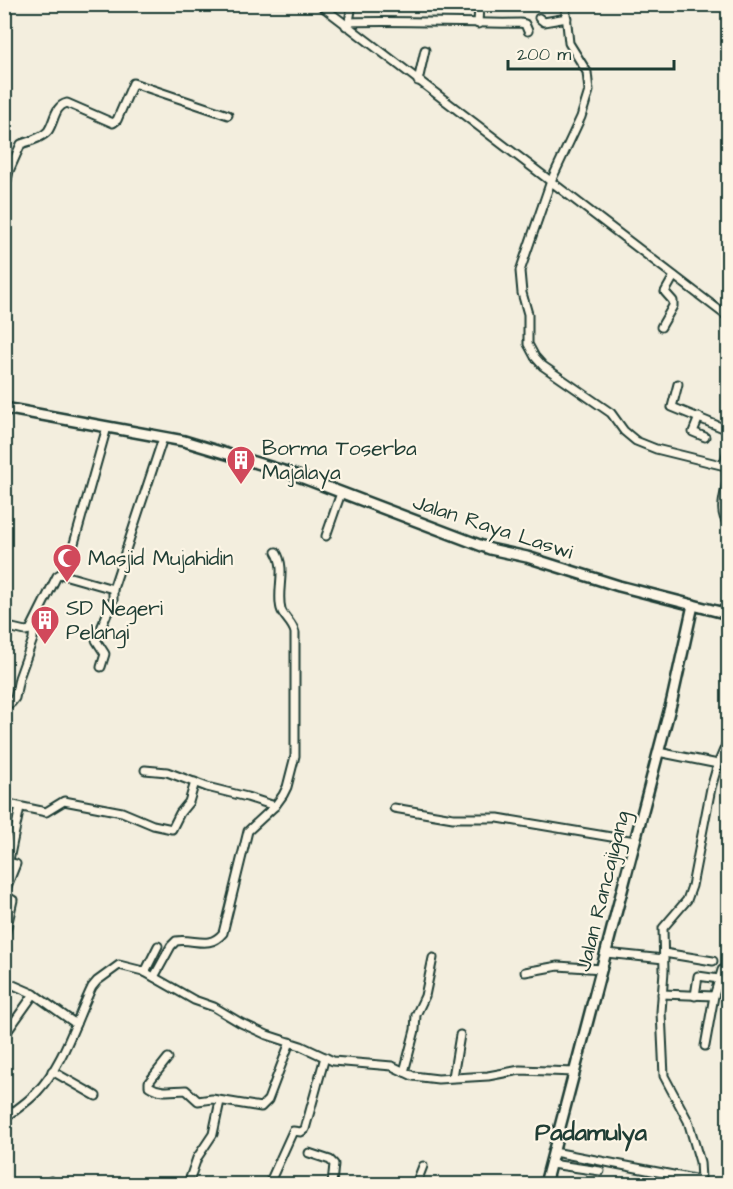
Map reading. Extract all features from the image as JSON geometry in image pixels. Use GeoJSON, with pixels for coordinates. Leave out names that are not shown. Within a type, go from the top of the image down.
{"type":"FeatureCollection","features":[{"type":"Feature","properties":{"kind":"main road","name":"Jalan Raya Laswi"},"geometry":{"type":"LineString","coordinates":[[4,408],[184,441],[264,464],[490,549],[527,557],[619,586],[729,614]]}},
{"type":"Feature","properties":{"kind":"main road","name":"Jalan Rancajigang"},"geometry":{"type":"LineString","coordinates":[[544,1185],[658,752],[693,605]]}},
{"type":"Feature","properties":{"kind":"street"},"geometry":{"type":"LineString","coordinates":[[319,4],[729,316]]}},
{"type":"Feature","properties":{"kind":"street"},"geometry":{"type":"LineString","coordinates":[[347,24],[352,4]]}},
{"type":"Feature","properties":{"kind":"street"},"geometry":{"type":"LineString","coordinates":[[478,4],[478,24]]}},
{"type":"Feature","properties":{"kind":"street"},"geometry":{"type":"LineString","coordinates":[[565,4],[569,43],[587,72],[590,92],[520,275],[528,314],[527,339],[535,357],[543,366],[611,413],[624,431],[636,441],[656,449],[726,461]]}},
{"type":"Feature","properties":{"kind":"street"},"geometry":{"type":"LineString","coordinates":[[539,18],[544,22],[567,18]]}},
{"type":"Feature","properties":{"kind":"street"},"geometry":{"type":"LineString","coordinates":[[347,24],[405,20],[478,24],[523,23],[528,31]]}},
{"type":"Feature","properties":{"kind":"street"},"geometry":{"type":"LineString","coordinates":[[418,81],[425,50]]}},
{"type":"Feature","properties":{"kind":"street"},"geometry":{"type":"LineString","coordinates":[[4,194],[9,171],[21,144],[48,131],[58,109],[64,104],[113,123],[117,120],[133,83],[228,115]]}},
{"type":"Feature","properties":{"kind":"street"},"geometry":{"type":"LineString","coordinates":[[661,327],[673,306],[673,301],[665,292],[674,276]]}},
{"type":"Feature","properties":{"kind":"street"},"geometry":{"type":"LineString","coordinates":[[678,384],[672,407],[729,430]]}},
{"type":"Feature","properties":{"kind":"street"},"geometry":{"type":"LineString","coordinates":[[699,417],[693,432],[705,437]]}},
{"type":"Feature","properties":{"kind":"street"},"geometry":{"type":"LineString","coordinates":[[4,640],[7,627],[28,631],[34,624],[57,576],[62,574],[73,548],[107,427]]}},
{"type":"Feature","properties":{"kind":"street"},"geometry":{"type":"LineString","coordinates":[[101,667],[105,654],[96,640],[113,600],[113,589],[162,438]]}},
{"type":"Feature","properties":{"kind":"street"},"geometry":{"type":"LineString","coordinates":[[729,450],[722,513],[729,524]]}},
{"type":"Feature","properties":{"kind":"street"},"geometry":{"type":"LineString","coordinates":[[326,537],[341,493]]}},
{"type":"Feature","properties":{"kind":"street"},"geometry":{"type":"LineString","coordinates":[[154,977],[171,945],[176,941],[210,943],[219,939],[223,933],[248,831],[275,806],[287,787],[295,750],[295,633],[292,624],[281,609],[281,570],[276,552]]}},
{"type":"Feature","properties":{"kind":"street"},"geometry":{"type":"LineString","coordinates":[[62,574],[113,589]]}},
{"type":"Feature","properties":{"kind":"street"},"geometry":{"type":"LineString","coordinates":[[4,704],[11,703],[15,698],[19,678],[33,639],[34,624]]}},
{"type":"Feature","properties":{"kind":"street"},"geometry":{"type":"LineString","coordinates":[[554,1152],[694,1180],[700,1162],[688,1121],[664,1076],[661,1012],[663,928],[687,900],[692,886],[711,788],[711,763],[729,740]]}},
{"type":"Feature","properties":{"kind":"street"},"geometry":{"type":"LineString","coordinates":[[658,752],[711,763]]}},
{"type":"Feature","properties":{"kind":"street"},"geometry":{"type":"LineString","coordinates":[[145,770],[163,771],[275,806]]}},
{"type":"Feature","properties":{"kind":"street"},"geometry":{"type":"LineString","coordinates":[[4,803],[48,812],[64,801],[122,812],[172,830],[180,813],[189,802],[195,782]]}},
{"type":"Feature","properties":{"kind":"street"},"geometry":{"type":"LineString","coordinates":[[4,940],[13,899],[4,894],[16,864],[9,860],[20,807]]}},
{"type":"Feature","properties":{"kind":"street"},"geometry":{"type":"LineString","coordinates":[[394,808],[453,818],[498,818],[635,841]]}},
{"type":"Feature","properties":{"kind":"street"},"geometry":{"type":"LineString","coordinates":[[145,972],[158,946]]}},
{"type":"Feature","properties":{"kind":"street"},"geometry":{"type":"LineString","coordinates":[[606,953],[713,960]]}},
{"type":"Feature","properties":{"kind":"street"},"geometry":{"type":"LineString","coordinates":[[404,1072],[415,1030],[416,1015],[425,996],[433,958]]}},
{"type":"Feature","properties":{"kind":"street"},"geometry":{"type":"LineString","coordinates":[[5,1119],[37,1093],[52,1071],[92,987],[119,965],[145,972],[194,1000],[213,1007],[267,1035],[345,1063],[392,1066],[422,1078],[438,1079],[488,1076],[520,1070],[574,1072]]}},
{"type":"Feature","properties":{"kind":"street"},"geometry":{"type":"LineString","coordinates":[[525,972],[558,966],[602,969]]}},
{"type":"Feature","properties":{"kind":"street"},"geometry":{"type":"LineString","coordinates":[[705,1046],[714,996],[722,969],[729,968]]}},
{"type":"Feature","properties":{"kind":"street"},"geometry":{"type":"LineString","coordinates":[[695,996],[697,976],[719,981],[729,987]]}},
{"type":"Feature","properties":{"kind":"street"},"geometry":{"type":"LineString","coordinates":[[4,981],[34,994],[76,1024]]}},
{"type":"Feature","properties":{"kind":"street"},"geometry":{"type":"LineString","coordinates":[[4,1036],[34,994]]}},
{"type":"Feature","properties":{"kind":"street"},"geometry":{"type":"LineString","coordinates":[[662,994],[714,996]]}},
{"type":"Feature","properties":{"kind":"street"},"geometry":{"type":"LineString","coordinates":[[453,1077],[460,1035]]}},
{"type":"Feature","properties":{"kind":"street"},"geometry":{"type":"LineString","coordinates":[[168,1058],[149,1082],[151,1088],[165,1091],[186,1090],[197,1101],[209,1099],[258,1108],[265,1105],[290,1042]]}},
{"type":"Feature","properties":{"kind":"street"},"geometry":{"type":"LineString","coordinates":[[269,1185],[293,1131],[301,1132],[305,1129],[325,1057]]}},
{"type":"Feature","properties":{"kind":"street"},"geometry":{"type":"LineString","coordinates":[[52,1071],[96,1096]]}},
{"type":"Feature","properties":{"kind":"street"},"geometry":{"type":"LineString","coordinates":[[188,1185],[197,1158],[213,1134],[220,1101]]}},
{"type":"Feature","properties":{"kind":"street"},"geometry":{"type":"LineString","coordinates":[[309,1153],[330,1160],[334,1164],[332,1185]]}},
{"type":"Feature","properties":{"kind":"street"},"geometry":{"type":"LineString","coordinates":[[550,1164],[600,1171]]}},
{"type":"Feature","properties":{"kind":"street"},"geometry":{"type":"LineString","coordinates":[[416,1185],[423,1166]]}},
{"type":"Feature","properties":{"kind":"place","name":"Borma Toserba Majalaya"},"geometry":{"type":"Point","coordinates":[241,486]}},
{"type":"Feature","properties":{"kind":"place","name":"Masjid Mujahidin"},"geometry":{"type":"Point","coordinates":[67,584]}},
{"type":"Feature","properties":{"kind":"place","name":"SD Negeri Pelangi"},"geometry":{"type":"Point","coordinates":[45,646]}},
{"type":"Feature","properties":{"kind":"district","name":"Padamulya"},"geometry":{"type":"Point","coordinates":[591,1133]}}]}
